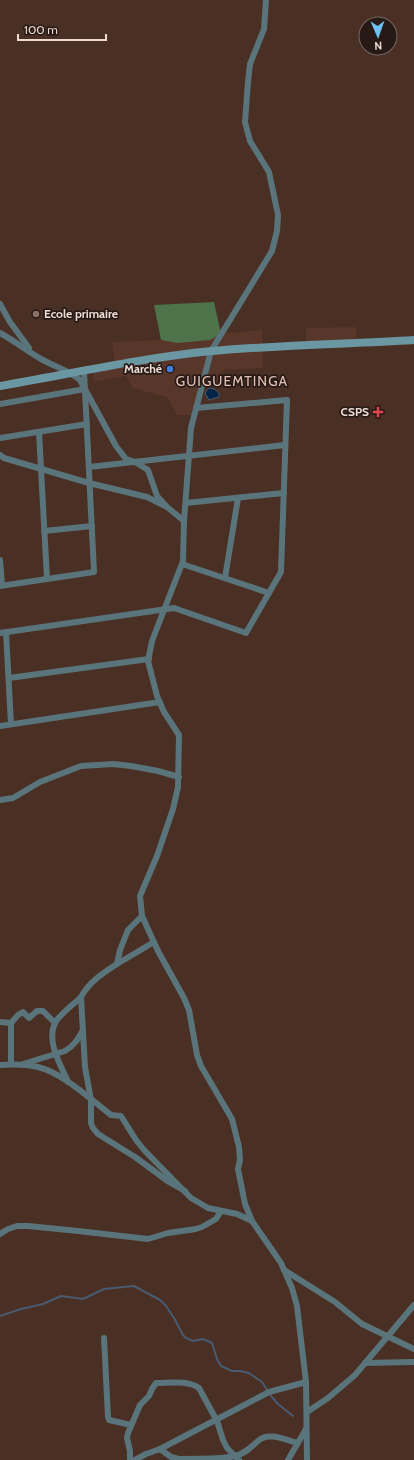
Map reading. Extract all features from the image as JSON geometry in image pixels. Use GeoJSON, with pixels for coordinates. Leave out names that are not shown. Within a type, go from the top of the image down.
{"type":"FeatureCollection","features":[{"type":"Feature","properties":{"kind":"street"},"geometry":{"type":"LineString","coordinates":[[266,0],[264,29],[250,64],[245,122],[250,141],[268,172],[278,214],[277,231],[272,251],[211,351],[191,428],[182,564],[152,641],[149,659],[152,678],[160,702],[164,712],[179,735],[178,787],[157,856],[140,896],[142,916],[189,1010],[197,1055],[201,1066],[232,1120],[239,1148],[240,1160],[238,1169],[245,1204],[252,1221],[281,1263],[298,1306],[306,1382],[306,1429],[308,1460]]}},
{"type":"Feature","properties":{"kind":"street"},"geometry":{"type":"LineString","coordinates":[[0,304],[10,322],[32,352]]}},
{"type":"Feature","properties":{"kind":"street"},"geometry":{"type":"LineString","coordinates":[[0,333],[80,380],[116,446],[126,459],[135,462],[148,470],[157,496],[167,507],[184,521]]}},
{"type":"Feature","properties":{"kind":"street"},"geometry":{"type":"LineString","coordinates":[[0,386],[72,374],[115,364],[211,351],[414,340]]}},
{"type":"Feature","properties":{"kind":"street"},"geometry":{"type":"LineString","coordinates":[[0,560],[1,586],[94,572],[84,371]]}},
{"type":"Feature","properties":{"kind":"street"},"geometry":{"type":"LineString","coordinates":[[0,404],[85,389]]}},
{"type":"Feature","properties":{"kind":"street"},"geometry":{"type":"LineString","coordinates":[[11,724],[3,632],[174,608],[246,633],[281,572],[287,400],[196,408]]}},
{"type":"Feature","properties":{"kind":"street"},"geometry":{"type":"LineString","coordinates":[[0,438],[87,424]]}},
{"type":"Feature","properties":{"kind":"street"},"geometry":{"type":"LineString","coordinates":[[39,432],[47,579]]}},
{"type":"Feature","properties":{"kind":"street"},"geometry":{"type":"LineString","coordinates":[[89,467],[285,445]]}},
{"type":"Feature","properties":{"kind":"street"},"geometry":{"type":"LineString","coordinates":[[0,455],[4,458],[90,483],[147,497],[167,507]]}},
{"type":"Feature","properties":{"kind":"street"},"geometry":{"type":"LineString","coordinates":[[186,503],[284,493]]}},
{"type":"Feature","properties":{"kind":"street"},"geometry":{"type":"LineString","coordinates":[[225,578],[238,498]]}},
{"type":"Feature","properties":{"kind":"street"},"geometry":{"type":"LineString","coordinates":[[44,531],[92,526]]}},
{"type":"Feature","properties":{"kind":"street"},"geometry":{"type":"LineString","coordinates":[[182,564],[269,593]]}},
{"type":"Feature","properties":{"kind":"street"},"geometry":{"type":"LineString","coordinates":[[8,678],[149,659]]}},
{"type":"Feature","properties":{"kind":"street"},"geometry":{"type":"LineString","coordinates":[[0,726],[160,702]]}},
{"type":"Feature","properties":{"kind":"street"},"geometry":{"type":"LineString","coordinates":[[0,800],[13,798],[40,782],[81,766],[113,764],[158,771],[179,777]]}},
{"type":"Feature","properties":{"kind":"street"},"geometry":{"type":"LineString","coordinates":[[117,964],[120,950],[128,930],[142,916]]}},
{"type":"Feature","properties":{"kind":"street"},"geometry":{"type":"LineString","coordinates":[[68,1082],[56,1054],[53,1036],[55,1023],[81,997],[87,988],[99,976],[154,942]]}},
{"type":"Feature","properties":{"kind":"street"},"geometry":{"type":"LineString","coordinates":[[81,997],[85,1067],[91,1100],[91,1123],[93,1128],[98,1134],[184,1191]]}},
{"type":"Feature","properties":{"kind":"street"},"geometry":{"type":"LineString","coordinates":[[11,1064],[11,1023],[21,1013],[26,1013],[30,1018],[39,1011],[43,1011],[55,1023]]}},
{"type":"Feature","properties":{"kind":"street"},"geometry":{"type":"LineString","coordinates":[[0,1022],[11,1023]]}},
{"type":"Feature","properties":{"kind":"street"},"geometry":{"type":"LineString","coordinates":[[21,1065],[70,1048],[78,1040],[84,1030]]}},
{"type":"Feature","properties":{"kind":"street"},"geometry":{"type":"LineString","coordinates":[[0,1065],[11,1064],[39,1067],[57,1075],[111,1115],[121,1116],[144,1150],[196,1202],[208,1208],[237,1214],[252,1221]]}},
{"type":"Feature","properties":{"kind":"street"},"geometry":{"type":"LineString","coordinates":[[0,1234],[17,1226],[28,1226],[148,1239],[168,1233],[202,1227],[216,1219],[221,1211]]}},
{"type":"Feature","properties":{"kind":"street"},"geometry":{"type":"LineString","coordinates":[[284,1270],[335,1302],[362,1324],[414,1349]]}},
{"type":"Feature","properties":{"kind":"street"},"geometry":{"type":"LineString","coordinates":[[306,1412],[328,1398],[355,1375],[414,1305]]}},
{"type":"Feature","properties":{"kind":"street"},"geometry":{"type":"LineString","coordinates":[[104,1338],[108,1417],[109,1420],[113,1422],[130,1425]]}},
{"type":"Feature","properties":{"kind":"street"},"geometry":{"type":"LineString","coordinates":[[365,1363],[414,1362]]}},
{"type":"Feature","properties":{"kind":"street"},"geometry":{"type":"LineString","coordinates":[[135,1460],[160,1449],[269,1392],[306,1382]]}},
{"type":"Feature","properties":{"kind":"street"},"geometry":{"type":"LineString","coordinates":[[130,1460],[130,1451],[127,1438],[130,1425],[140,1405],[149,1396],[156,1383],[184,1383],[194,1385],[199,1388],[217,1420],[227,1448],[237,1458]]}},
{"type":"Feature","properties":{"kind":"street"},"geometry":{"type":"LineString","coordinates":[[288,1460],[306,1429]]}},
{"type":"Feature","properties":{"kind":"street"},"geometry":{"type":"LineString","coordinates":[[160,1449],[171,1457],[179,1458],[237,1458],[249,1450],[259,1439],[272,1437],[286,1439],[297,1443]]}},
{"type":"Feature","properties":{"kind":"shaded area"},"geometry":{"type":"Polygon","coordinates":[[[356,327],[357,343],[306,346],[306,328],[356,327]]]}},
{"type":"Feature","properties":{"kind":"shaded area"},"geometry":{"type":"Polygon","coordinates":[[[262,330],[263,368],[223,370],[217,385],[202,386],[195,415],[177,415],[167,397],[132,388],[130,381],[125,376],[94,382],[93,369],[115,364],[112,342],[161,340],[177,343],[221,334],[262,330]]]}},
{"type":"Feature","properties":{"kind":"green space"},"geometry":{"type":"Polygon","coordinates":[[[214,302],[221,334],[210,340],[177,343],[161,340],[154,305],[214,302]]]}},
{"type":"Feature","properties":{"kind":"water"},"geometry":{"type":"Polygon","coordinates":[[[209,388],[214,389],[219,393],[219,397],[209,400],[205,393],[209,388]]]}},
{"type":"Feature","properties":{"kind":"waterway"},"geometry":{"type":"LineString","coordinates":[[0,1316],[43,1304],[61,1296],[83,1299],[104,1289],[134,1286],[160,1300],[166,1306],[186,1338],[193,1341],[203,1339],[212,1343],[221,1366],[232,1371],[249,1373],[262,1382],[278,1404],[293,1416]]}},
{"type":"Feature","properties":{"kind":"place","name":"Ecole primaire"},"geometry":{"type":"Point","coordinates":[36,314]}},
{"type":"Feature","properties":{"kind":"place","name":"Marché"},"geometry":{"type":"Point","coordinates":[170,369]}},
{"type":"Feature","properties":{"kind":"place","name":"CSPS"},"geometry":{"type":"Point","coordinates":[378,412]}},
{"type":"Feature","properties":{"kind":"district","name":"GUIGUEMTINGA"},"geometry":{"type":"Point","coordinates":[232,381]}}]}
